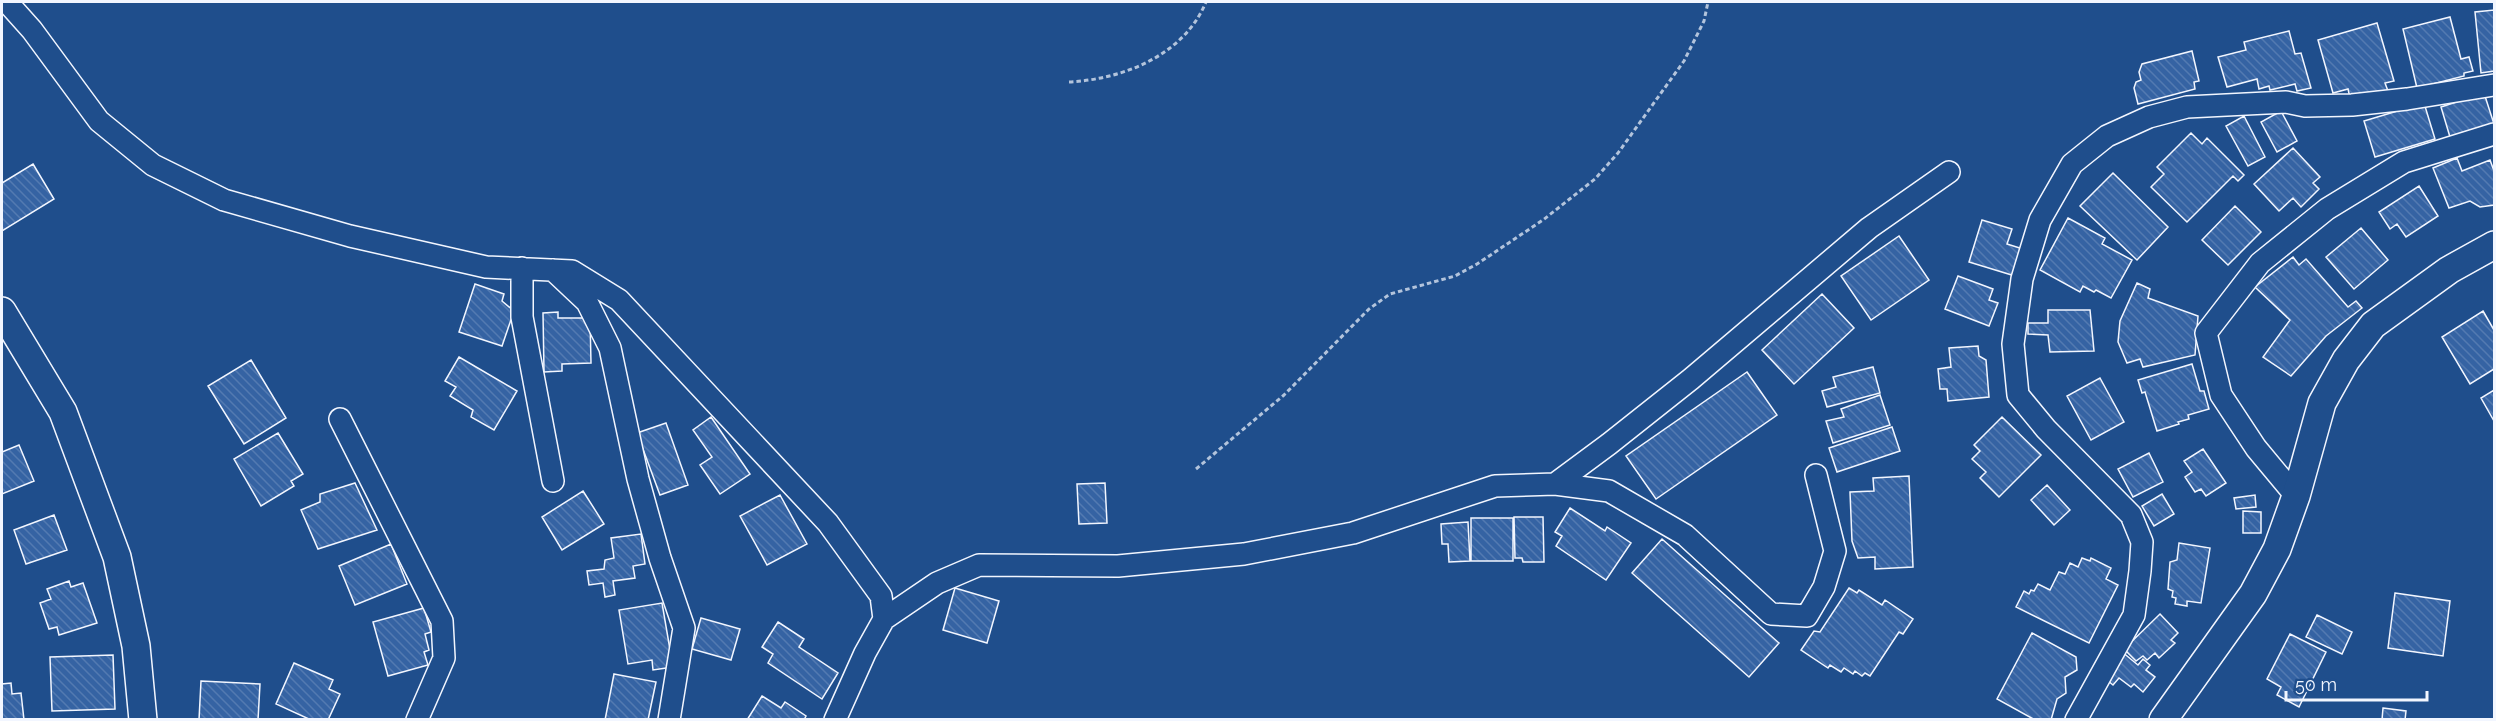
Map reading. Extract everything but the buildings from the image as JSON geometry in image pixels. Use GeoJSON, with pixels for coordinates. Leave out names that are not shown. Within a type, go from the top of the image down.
{"type":"FeatureCollection","features":[{"type":"Feature","properties":{"kind":"main road"},"geometry":{"type":"LineString","coordinates":[[2163,720],[2253,594],[2277,549],[2296,496],[2322,403],[2346,360],[2373,325],[2449,270],[2494,245]]}},
{"type":"Feature","properties":{"kind":"main road"},"geometry":{"type":"LineString","coordinates":[[2,311],[63,412],[117,557],[136,646],[143,720]]}},
{"type":"Feature","properties":{"kind":"street"},"geometry":{"type":"LineString","coordinates":[[7,2],[32,30],[99,121],[153,165],[224,200],[350,236],[486,267],[572,271],[619,300],[828,524],[881,596],[884,619]]}},
{"type":"Feature","properties":{"kind":"street"},"geometry":{"type":"LineString","coordinates":[[2076,720],[2134,615],[2142,542],[2131,515],[2046,429],[2018,395],[2013,344],[2022,279],[2040,220],[2072,164],[2107,136],[2149,117],[2187,107],[2286,102],[2305,106],[2352,105],[2494,85]]}},
{"type":"Feature","properties":{"kind":"street"},"geometry":{"type":"LineString","coordinates":[[2296,496],[2256,448],[2221,395],[2206,333],[2260,263],[2327,209],[2404,162],[2494,134]]}},
{"type":"Feature","properties":{"kind":"street"},"geometry":{"type":"LineString","coordinates":[[1555,484],[1691,379],[1869,228],[1949,172]]}},
{"type":"Feature","properties":{"kind":"street"},"geometry":{"type":"LineString","coordinates":[[522,268],[522,317],[553,481]]}},
{"type":"Feature","properties":{"kind":"street"},"geometry":{"type":"LineString","coordinates":[[553,270],[587,302],[610,348],[638,480],[660,558],[684,628],[669,720]]}},
{"type":"Feature","properties":{"kind":"street"},"geometry":{"type":"LineString","coordinates":[[340,419],[442,621],[444,658],[417,720]]}},
{"type":"Feature","properties":{"kind":"street"},"geometry":{"type":"LineString","coordinates":[[835,720],[884,619],[937,583],[980,565],[1118,566],[1244,554],[1353,533],[1495,486],[1555,484],[1609,491],[1685,535],[1772,614],[1807,616],[1824,587],[1835,551],[1816,475]]}},
{"type":"Feature","properties":{"kind":"path"},"geometry":{"type":"LineString","coordinates":[[1069,82],[1080,82],[1142,66],[1184,36],[1195,23],[1206,2]]}},
{"type":"Feature","properties":{"kind":"path"},"geometry":{"type":"LineString","coordinates":[[1196,470],[1284,396],[1369,309],[1390,294],[1455,276],[1477,264],[1543,220],[1595,179],[1618,153],[1684,61],[1704,21],[1708,2]]}}]}
